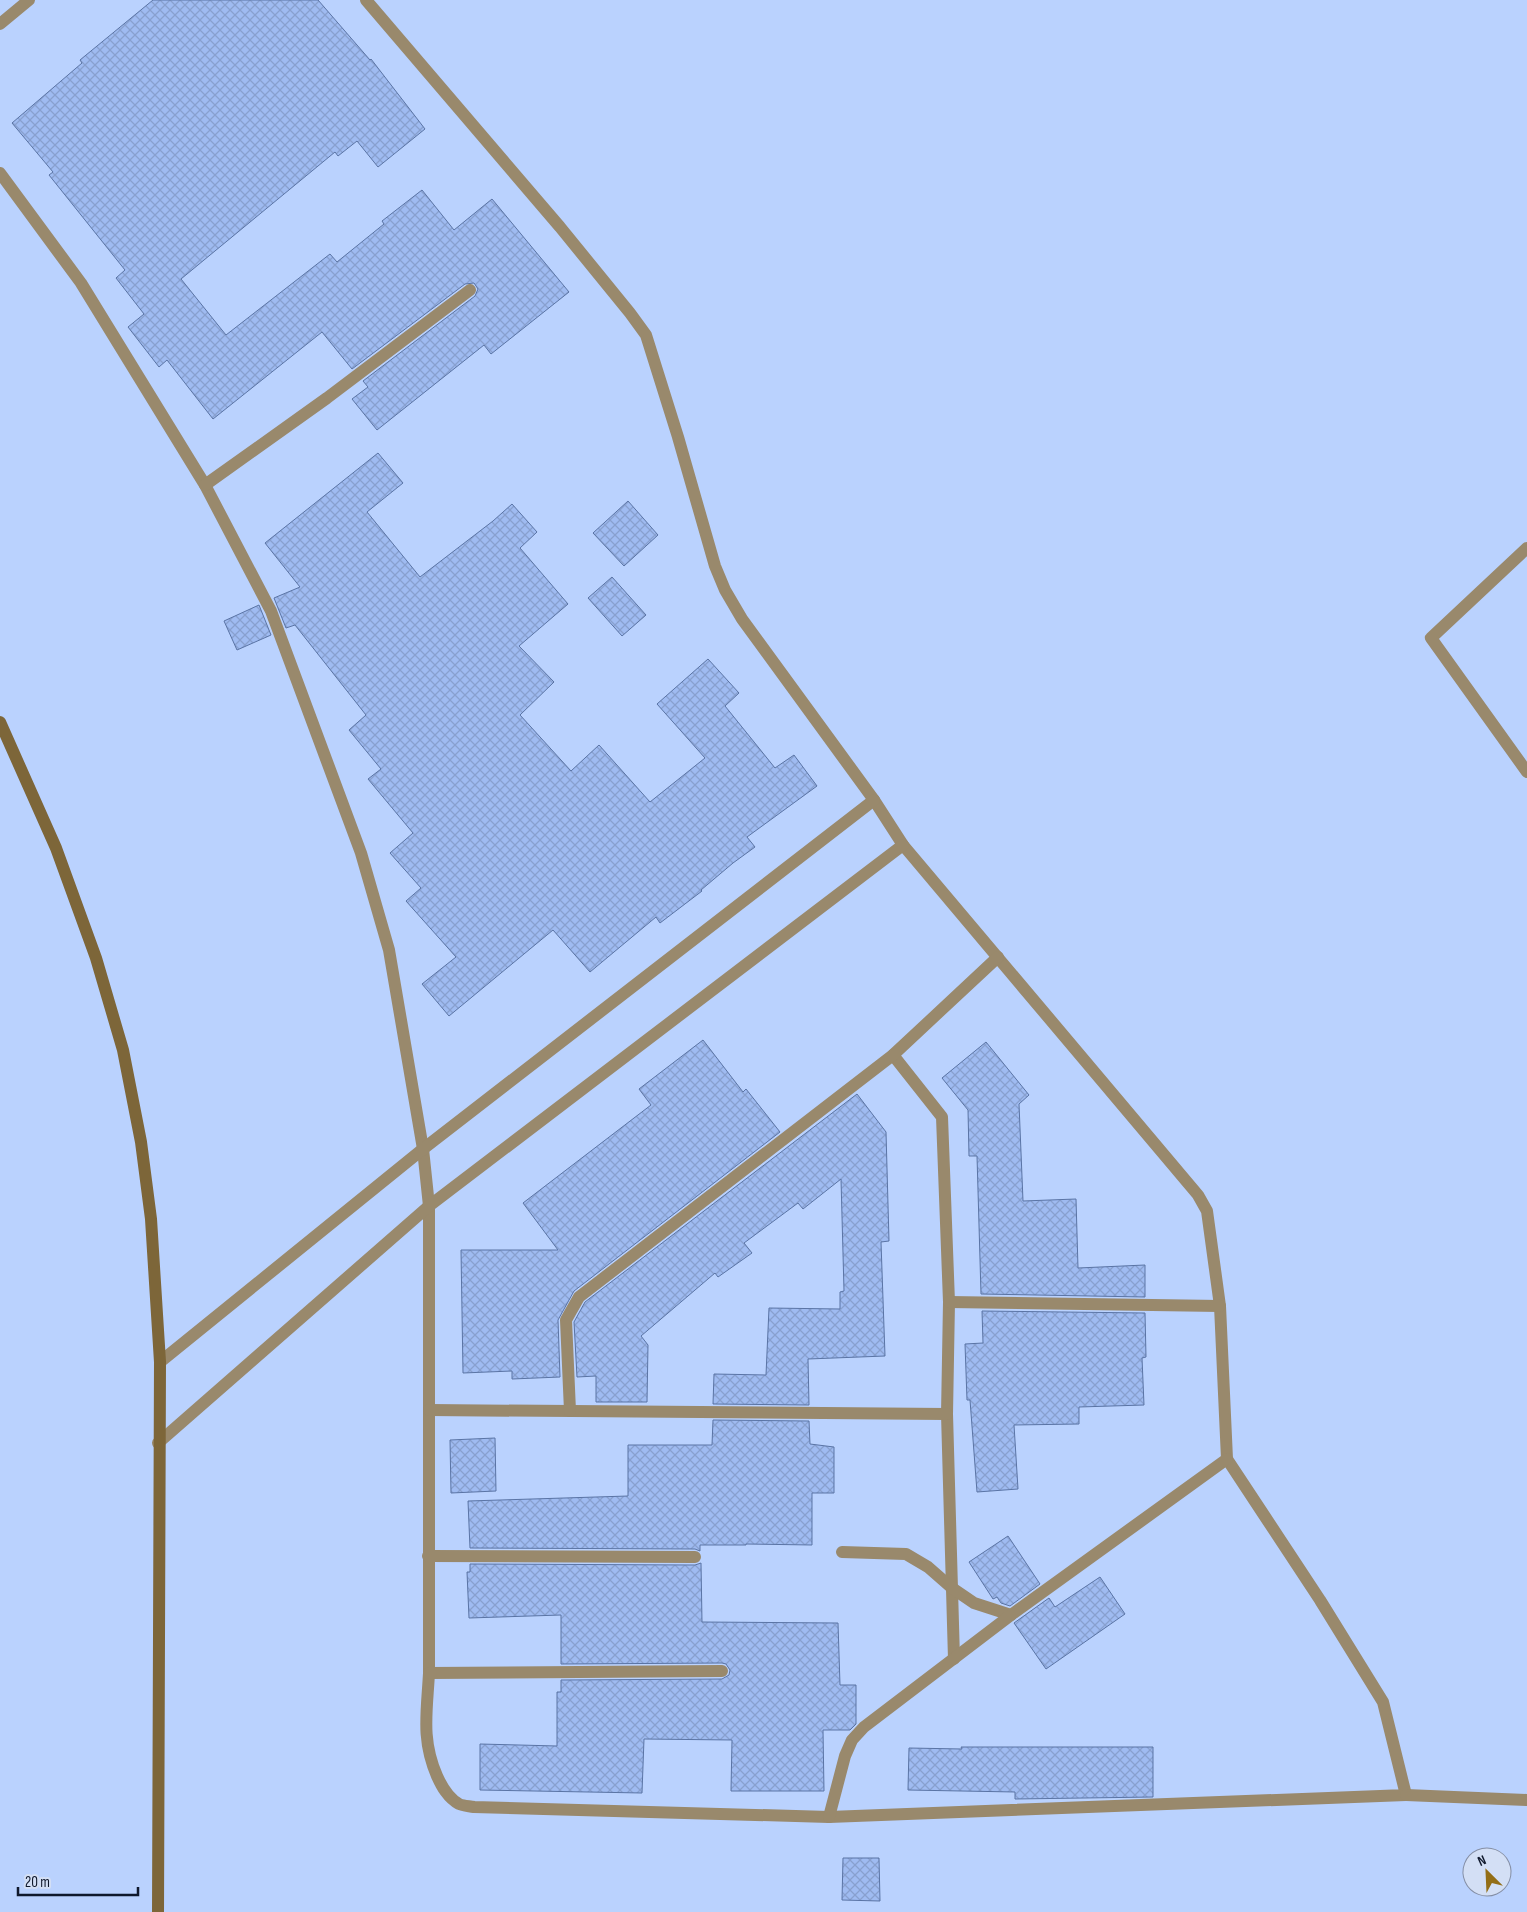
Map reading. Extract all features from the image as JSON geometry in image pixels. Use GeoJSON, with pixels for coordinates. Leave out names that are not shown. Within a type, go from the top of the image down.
{"type":"FeatureCollection","features":[{"type":"Feature","properties":{"kind":"street"},"geometry":{"type":"LineString","coordinates":[[0,24],[29,0]]}},
{"type":"Feature","properties":{"kind":"street"},"geometry":{"type":"LineString","coordinates":[[366,0],[560,227],[646,335],[715,566],[742,619],[874,800],[903,845],[1198,1195],[1207,1212],[1220,1306],[1227,1459],[1320,1600],[1383,1702],[1406,1795]]}},
{"type":"Feature","properties":{"kind":"street"},"geometry":{"type":"LineString","coordinates":[[0,173],[81,283],[205,485],[271,611],[361,853],[389,950],[424,1149],[429,1206],[429,1673],[426,1732],[427,1748],[432,1764],[447,1794],[459,1804],[474,1807],[829,1817],[1406,1795],[1527,1800]]}},
{"type":"Feature","properties":{"kind":"street"},"geometry":{"type":"LineString","coordinates":[[205,485],[327,398],[470,290]]}},
{"type":"Feature","properties":{"kind":"street"},"geometry":{"type":"LineString","coordinates":[[1527,548],[1431,638],[1527,772]]}},
{"type":"Feature","properties":{"kind":"street"},"geometry":{"type":"LineString","coordinates":[[0,722],[56,848],[96,958],[123,1050],[145,1171],[151,1220],[160,1362],[158,1443],[158,1912]]}},
{"type":"Feature","properties":{"kind":"street"},"geometry":{"type":"LineString","coordinates":[[160,1362],[424,1149],[874,800]]}},
{"type":"Feature","properties":{"kind":"street"},"geometry":{"type":"LineString","coordinates":[[158,1443],[429,1206],[903,845]]}},
{"type":"Feature","properties":{"kind":"street"},"geometry":{"type":"LineString","coordinates":[[570,1411],[566,1320],[578,1297],[893,1055],[998,957]]}},
{"type":"Feature","properties":{"kind":"street"},"geometry":{"type":"LineString","coordinates":[[893,1055],[942,1117],[949,1302],[947,1414],[954,1659]]}},
{"type":"Feature","properties":{"kind":"street"},"geometry":{"type":"LineString","coordinates":[[949,1302],[1220,1306]]}},
{"type":"Feature","properties":{"kind":"street"},"geometry":{"type":"LineString","coordinates":[[429,1410],[947,1414]]}},
{"type":"Feature","properties":{"kind":"street"},"geometry":{"type":"LineString","coordinates":[[829,1817],[845,1756],[852,1740],[864,1727],[1011,1615],[1227,1459]]}},
{"type":"Feature","properties":{"kind":"street"},"geometry":{"type":"LineString","coordinates":[[842,1552],[906,1554],[928,1567],[952,1588],[974,1603],[1011,1615]]}},
{"type":"Feature","properties":{"kind":"street"},"geometry":{"type":"LineString","coordinates":[[428,1556],[694,1557]]}},
{"type":"Feature","properties":{"kind":"street"},"geometry":{"type":"LineString","coordinates":[[429,1673],[722,1671]]}},
{"type":"Feature","properties":{"kind":"building"},"geometry":{"type":"Polygon","coordinates":[[[153,0],[318,0],[371,59],[425,129],[378,167],[357,141],[338,156],[335,152],[181,279],[226,335],[330,254],[337,262],[384,224],[382,221],[422,190],[454,230],[492,199],[569,292],[491,354],[484,345],[377,430],[352,399],[368,387],[363,381],[475,296],[478,289],[474,283],[465,284],[352,369],[322,332],[213,419],[167,360],[159,367],[128,327],[144,314],[116,278],[125,270],[49,175],[53,172],[12,123],[82,63],[80,60],[153,0]]]}},
{"type":"Feature","properties":{"kind":"building"},"geometry":{"type":"Polygon","coordinates":[[[378,453],[403,483],[367,512],[420,577],[493,521],[512,504],[537,532],[520,548],[568,604],[519,646],[554,682],[520,715],[571,771],[599,745],[650,802],[705,758],[657,704],[708,659],[739,693],[725,706],[775,768],[794,755],[817,786],[747,837],[755,847],[733,863],[702,891],[660,923],[656,917],[590,972],[553,930],[449,1016],[422,984],[456,957],[406,901],[421,888],[390,853],[413,833],[368,779],[381,769],[349,730],[366,715],[295,625],[286,628],[274,598],[300,587],[265,543],[378,453]]]}},
{"type":"Feature","properties":{"kind":"building"},"geometry":{"type":"Polygon","coordinates":[[[628,501],[658,535],[624,566],[593,533],[628,501]]]}},
{"type":"Feature","properties":{"kind":"building"},"geometry":{"type":"Polygon","coordinates":[[[612,577],[646,615],[622,636],[588,598],[612,577]]]}},
{"type":"Feature","properties":{"kind":"building"},"geometry":{"type":"Polygon","coordinates":[[[259,605],[271,635],[237,650],[224,621],[259,605]]]}},
{"type":"Feature","properties":{"kind":"building"},"geometry":{"type":"Polygon","coordinates":[[[703,1040],[743,1092],[746,1089],[780,1132],[574,1291],[558,1320],[560,1377],[512,1379],[512,1371],[463,1373],[461,1250],[558,1250],[523,1203],[651,1105],[639,1089],[703,1040]]]}},
{"type":"Feature","properties":{"kind":"building"},"geometry":{"type":"Polygon","coordinates":[[[986,1042],[1029,1095],[1019,1104],[1023,1201],[1076,1199],[1078,1268],[1145,1265],[1145,1297],[981,1294],[977,1156],[969,1156],[968,1110],[942,1078],[986,1042]]]}},
{"type":"Feature","properties":{"kind":"building"},"geometry":{"type":"Polygon","coordinates":[[[857,1094],[886,1132],[889,1241],[881,1242],[885,1356],[808,1359],[809,1405],[713,1404],[714,1374],[766,1375],[769,1308],[840,1309],[840,1292],[844,1291],[841,1179],[803,1209],[798,1203],[744,1243],[752,1253],[718,1277],[715,1273],[641,1336],[648,1345],[647,1402],[596,1402],[596,1376],[577,1377],[574,1322],[585,1302],[857,1094]]]}},
{"type":"Feature","properties":{"kind":"building"},"geometry":{"type":"Polygon","coordinates":[[[982,1311],[1145,1313],[1146,1357],[1142,1358],[1144,1405],[1079,1407],[1079,1424],[1014,1425],[1018,1489],[977,1492],[970,1400],[967,1400],[965,1344],[983,1343],[982,1311]]]}},
{"type":"Feature","properties":{"kind":"building"},"geometry":{"type":"Polygon","coordinates":[[[713,1420],[809,1421],[810,1444],[834,1447],[834,1493],[812,1493],[812,1545],[700,1545],[700,1551],[695,1549],[470,1548],[468,1501],[628,1496],[628,1445],[712,1445],[713,1420]]]}},
{"type":"Feature","properties":{"kind":"building"},"geometry":{"type":"Polygon","coordinates":[[[495,1438],[496,1491],[451,1493],[450,1440],[495,1438]]]}},
{"type":"Feature","properties":{"kind":"building"},"geometry":{"type":"Polygon","coordinates":[[[1008,1536],[1040,1584],[1010,1606],[1001,1603],[997,1597],[993,1599],[969,1562],[1008,1536]]]}},
{"type":"Feature","properties":{"kind":"building"},"geometry":{"type":"Polygon","coordinates":[[[701,1563],[702,1622],[838,1623],[840,1685],[856,1685],[856,1724],[850,1730],[823,1730],[824,1791],[731,1791],[732,1740],[644,1739],[642,1793],[480,1790],[480,1744],[557,1746],[557,1692],[561,1692],[561,1680],[722,1679],[729,1675],[730,1670],[726,1664],[722,1663],[561,1664],[561,1615],[469,1618],[467,1572],[470,1572],[470,1564],[695,1565],[701,1563]]]}},
{"type":"Feature","properties":{"kind":"building"},"geometry":{"type":"Polygon","coordinates":[[[1100,1577],[1125,1614],[1046,1669],[1014,1623],[1049,1598],[1055,1607],[1100,1577]]]}},
{"type":"Feature","properties":{"kind":"building"},"geometry":{"type":"Polygon","coordinates":[[[961,1747],[1153,1747],[1153,1797],[1015,1799],[1015,1792],[908,1790],[909,1748],[962,1749],[961,1747]]]}},
{"type":"Feature","properties":{"kind":"building"},"geometry":{"type":"Polygon","coordinates":[[[843,1858],[879,1858],[880,1901],[842,1900],[843,1858]]]}}]}
